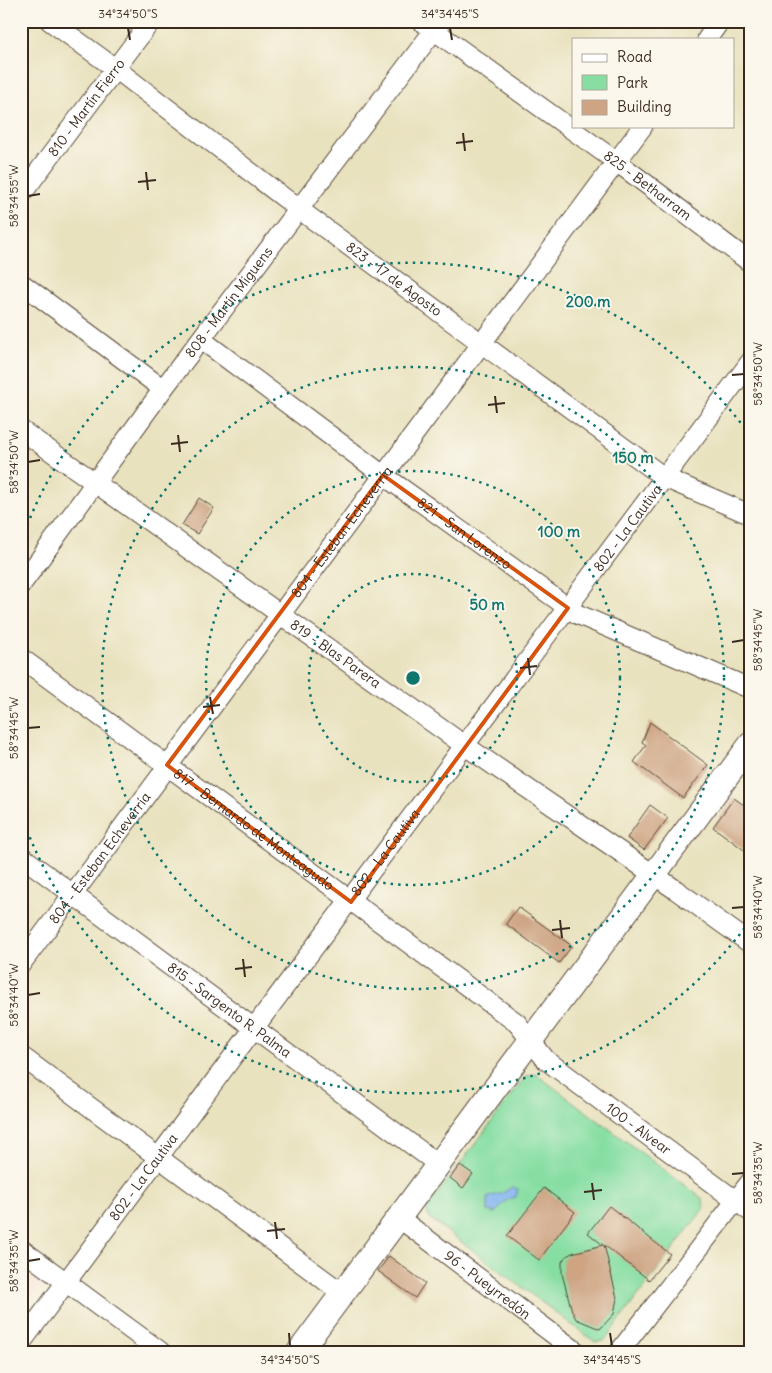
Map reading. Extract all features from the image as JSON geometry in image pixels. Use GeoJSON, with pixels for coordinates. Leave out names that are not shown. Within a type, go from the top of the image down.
{"type":"FeatureCollection","features":[{"type":"Feature","properties":{"kind":"main road"},"geometry":{"type":"LineString","coordinates":[[299,1352],[751,744]]}},
{"type":"Feature","properties":{"kind":"street","name":"823 - 17 de Agosto"},"geometry":{"type":"LineString","coordinates":[[50,21],[116,69],[300,210],[665,478],[751,514]]}},
{"type":"Feature","properties":{"kind":"street","name":"810 - Martín Fierro"},"geometry":{"type":"LineString","coordinates":[[21,195],[151,21]]}},
{"type":"Feature","properties":{"kind":"street"},"geometry":{"type":"LineString","coordinates":[[708,38],[720,21]]}},
{"type":"Feature","properties":{"kind":"street","name":"825 - Betharram"},"geometry":{"type":"LineString","coordinates":[[432,24],[751,263]]}},
{"type":"Feature","properties":{"kind":"street","name":"808 - Martín Miguens"},"geometry":{"type":"LineString","coordinates":[[21,585],[163,389],[300,210],[432,24]]}},
{"type":"Feature","properties":{"kind":"street","name":"804 - Esteban Echeverría"},"geometry":{"type":"LineString","coordinates":[[21,964],[642,128]]}},
{"type":"Feature","properties":{"kind":"street"},"geometry":{"type":"LineString","coordinates":[[21,283],[163,389]]}},
{"type":"Feature","properties":{"kind":"street","name":"821 - San Lorenzo"},"geometry":{"type":"LineString","coordinates":[[202,340],[383,475],[568,608],[751,689]]}},
{"type":"Feature","properties":{"kind":"street","name":"802 - La Cautiva"},"geometry":{"type":"LineString","coordinates":[[21,1344],[253,1028],[351,902],[464,745],[751,361]]}},
{"type":"Feature","properties":{"kind":"street","name":"819 - Blas Parera"},"geometry":{"type":"LineString","coordinates":[[21,430],[464,745],[751,944]]}},
{"type":"Feature","properties":{"kind":"street","name":"817 - Bernardo de Monteagudo"},"geometry":{"type":"LineString","coordinates":[[21,658],[517,1023],[530,1039]]}},
{"type":"Feature","properties":{"kind":"street","name":"815 - Sargento R. Palma"},"geometry":{"type":"LineString","coordinates":[[21,856],[438,1164]]}},
{"type":"Feature","properties":{"kind":"street","name":"100 - Alvear"},"geometry":{"type":"LineString","coordinates":[[530,1039],[546,1060],[744,1206]]}},
{"type":"Feature","properties":{"kind":"street"},"geometry":{"type":"LineString","coordinates":[[21,1056],[342,1293]]}},
{"type":"Feature","properties":{"kind":"street"},"geometry":{"type":"LineString","coordinates":[[619,1352],[744,1206],[751,1181]]}},
{"type":"Feature","properties":{"kind":"street","name":"96 - Pueyrredón"},"geometry":{"type":"LineString","coordinates":[[399,1218],[577,1352]]}},
{"type":"Feature","properties":{"kind":"street"},"geometry":{"type":"LineString","coordinates":[[21,1249],[160,1352]]}},
{"type":"Feature","properties":{"kind":"highlighted area"},"geometry":{"type":"Polygon","coordinates":[[[383,475],[568,608],[351,902],[167,765],[383,475]]]}},
{"type":"Feature","properties":{"kind":"shaded area"},"geometry":{"type":"Polygon","coordinates":[[[21,1267],[38,1279],[39,1288],[21,1312],[21,1267]]]}},
{"type":"Feature","properties":{"kind":"green space"},"geometry":{"type":"Polygon","coordinates":[[[536,1074],[703,1199],[704,1208],[604,1341],[595,1342],[428,1217],[427,1208],[526,1076],[536,1074]]]}},
{"type":"Feature","properties":{"kind":"water"},"geometry":{"type":"Polygon","coordinates":[[[512,1187],[518,1189],[516,1197],[507,1200],[495,1213],[488,1211],[488,1197],[503,1193],[512,1187]]]}},
{"type":"Feature","properties":{"kind":"building"},"geometry":{"type":"Polygon","coordinates":[[[199,498],[214,508],[197,534],[182,525],[199,498]]]}},
{"type":"Feature","properties":{"kind":"building"},"geometry":{"type":"Polygon","coordinates":[[[650,722],[708,765],[683,798],[634,762],[646,745],[642,742],[650,722]]]}},
{"type":"Feature","properties":{"kind":"building"},"geometry":{"type":"Polygon","coordinates":[[[734,798],[751,810],[751,855],[713,827],[734,798]]]}},
{"type":"Feature","properties":{"kind":"building"},"geometry":{"type":"Polygon","coordinates":[[[650,805],[668,818],[644,850],[627,838],[650,805]]]}},
{"type":"Feature","properties":{"kind":"building"},"geometry":{"type":"Polygon","coordinates":[[[518,907],[572,946],[559,963],[506,924],[518,907]]]}},
{"type":"Feature","properties":{"kind":"building"},"geometry":{"type":"Polygon","coordinates":[[[460,1165],[473,1174],[463,1188],[450,1178],[460,1165]]]}},
{"type":"Feature","properties":{"kind":"building"},"geometry":{"type":"Polygon","coordinates":[[[544,1188],[575,1212],[539,1260],[507,1236],[544,1188]]]}},
{"type":"Feature","properties":{"kind":"building"},"geometry":{"type":"Polygon","coordinates":[[[609,1206],[670,1254],[649,1280],[604,1245],[617,1298],[614,1314],[600,1329],[576,1319],[562,1274],[562,1262],[565,1257],[572,1253],[603,1245],[588,1233],[609,1206]]]}},
{"type":"Feature","properties":{"kind":"building"},"geometry":{"type":"Polygon","coordinates":[[[389,1256],[425,1283],[415,1298],[378,1271],[389,1256]]]}}]}
